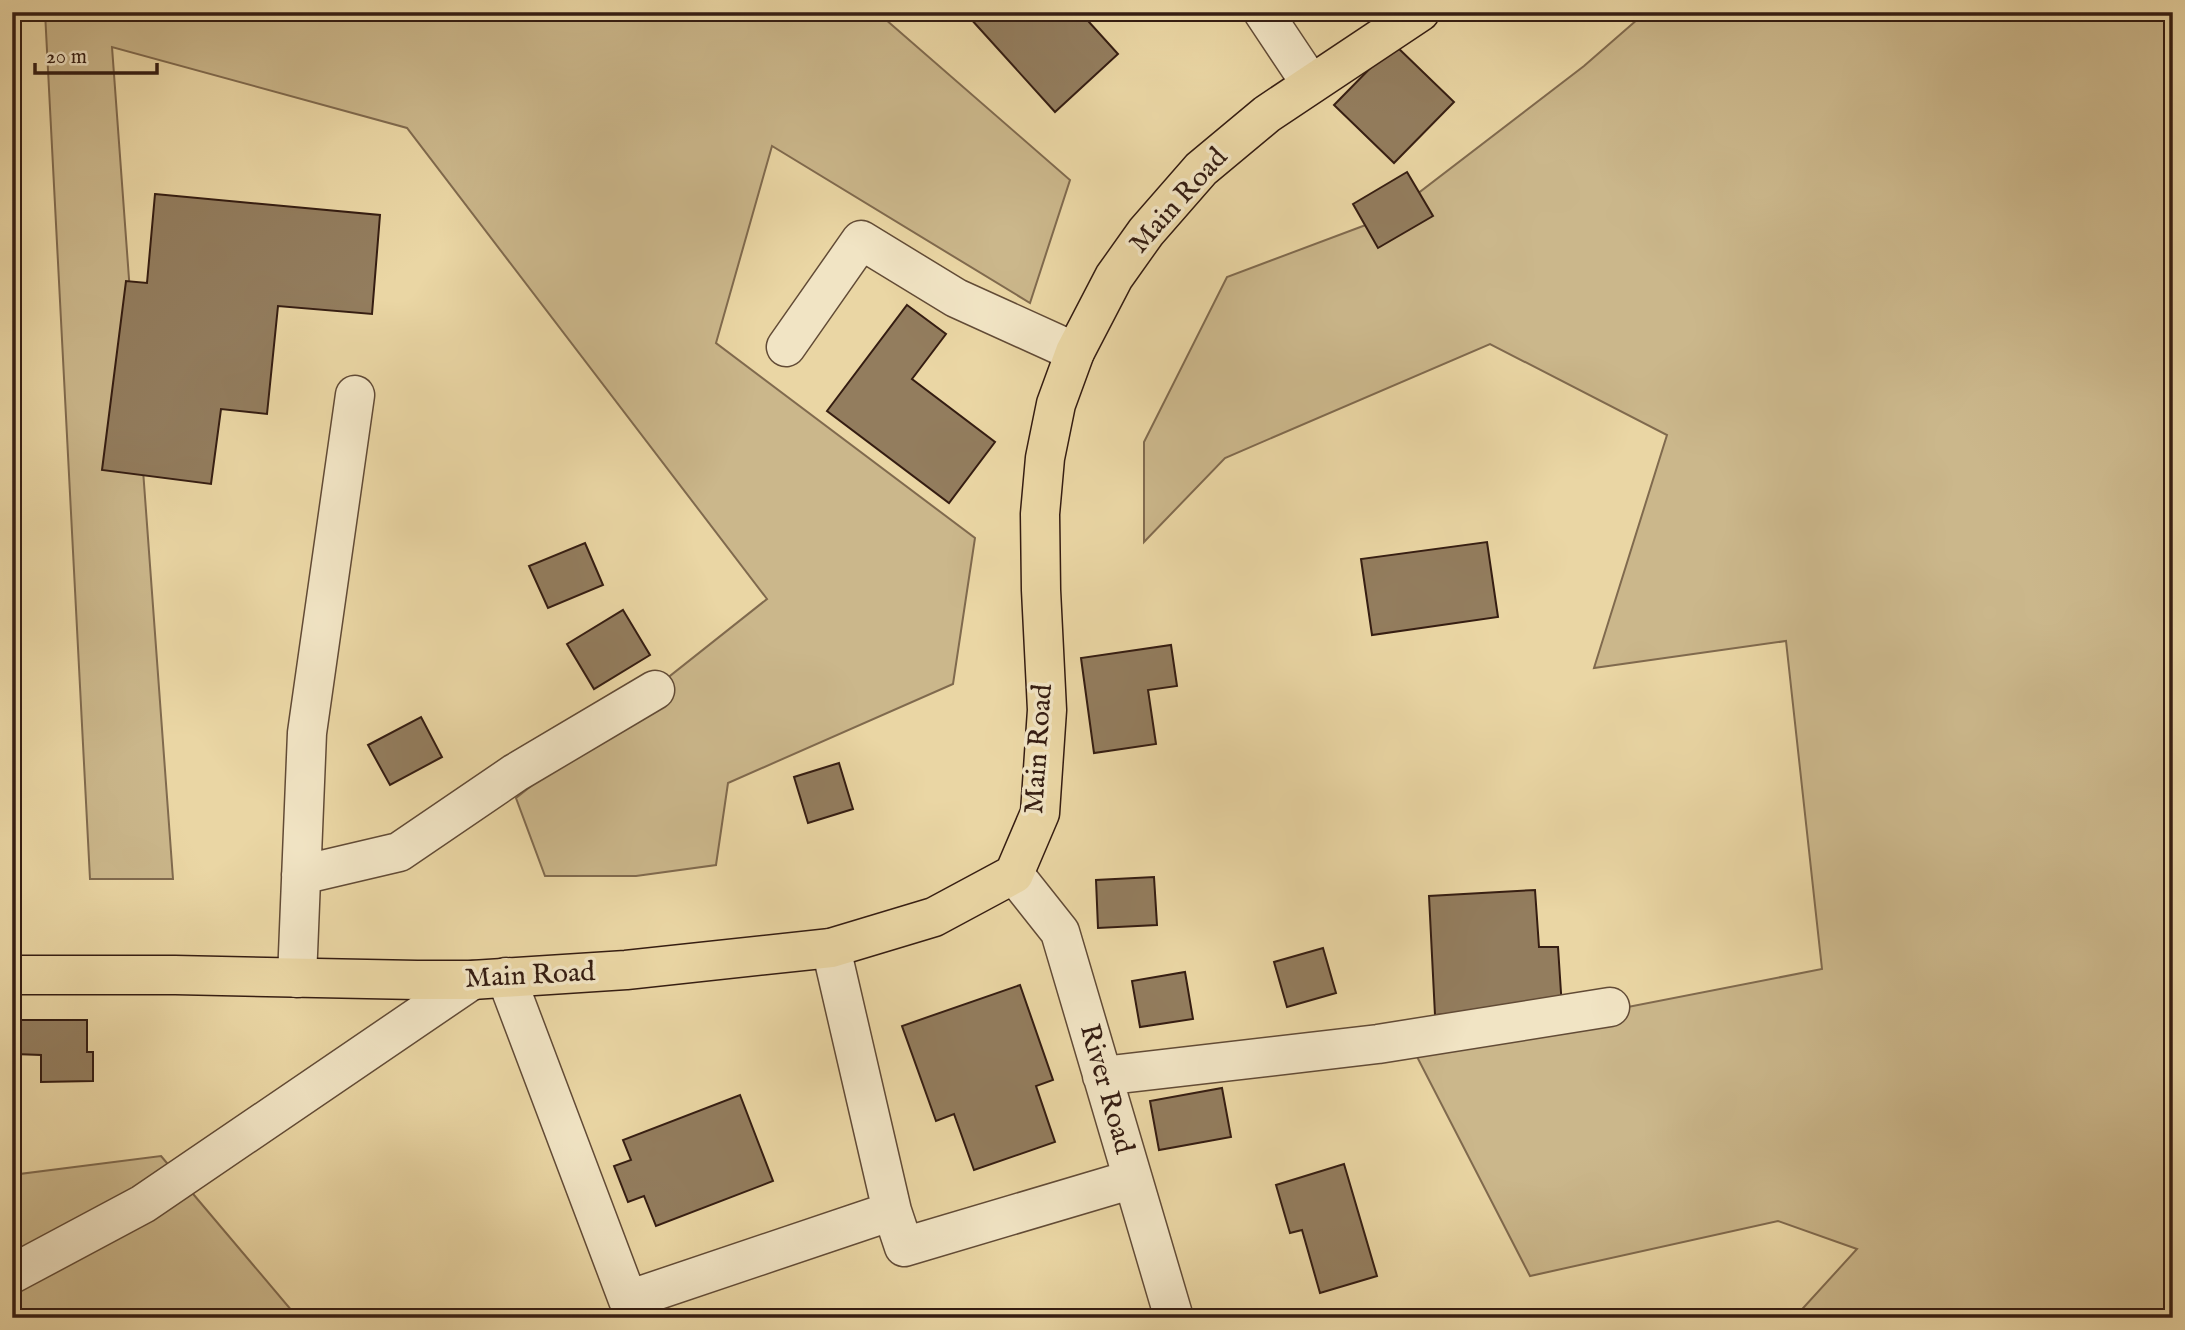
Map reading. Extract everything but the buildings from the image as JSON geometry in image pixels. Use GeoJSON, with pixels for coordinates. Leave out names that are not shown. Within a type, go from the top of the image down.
{"type":"FeatureCollection","features":[{"type":"Feature","properties":{"kind":"main road","name":"Main Road"},"geometry":{"type":"LineString","coordinates":[[12,975],[489,979],[626,971],[831,948],[933,917],[1014,874],[1041,813],[1047,710],[1040,514],[1050,431],[1056,404],[1075,352],[1114,278],[1146,232],[1201,169],[1268,114],[1420,12]]}},
{"type":"Feature","properties":{"kind":"street"},"geometry":{"type":"LineString","coordinates":[[1263,12],[1311,84]]}},
{"type":"Feature","properties":{"kind":"street"},"geometry":{"type":"LineString","coordinates":[[786,347],[861,240],[956,298],[1075,352]]}},
{"type":"Feature","properties":{"kind":"street"},"geometry":{"type":"LineString","coordinates":[[297,978],[307,733],[355,395]]}},
{"type":"Feature","properties":{"kind":"street"},"geometry":{"type":"LineString","coordinates":[[301,876],[399,852],[515,773],[655,690]]}},
{"type":"Feature","properties":{"kind":"street","name":"River Road"},"geometry":{"type":"LineString","coordinates":[[1014,874],[1060,932],[1174,1318]]}},
{"type":"Feature","properties":{"kind":"street"},"geometry":{"type":"LineString","coordinates":[[831,948],[892,1211],[905,1247],[1133,1179]]}},
{"type":"Feature","properties":{"kind":"street"},"geometry":{"type":"LineString","coordinates":[[12,1274],[143,1204],[489,979],[628,1300],[892,1211]]}},
{"type":"Feature","properties":{"kind":"street"},"geometry":{"type":"LineString","coordinates":[[1102,1076],[1378,1044],[1610,1007]]}},
{"type":"Feature","properties":{"kind":"shaded area"},"geometry":{"type":"Polygon","coordinates":[[[45,12],[877,12],[1070,180],[1030,303],[772,146],[716,343],[975,538],[953,684],[728,783],[716,865],[636,876],[545,876],[516,798],[767,599],[407,128],[112,47],[173,879],[90,879],[45,12]]]}},
{"type":"Feature","properties":{"kind":"shaded area"},"geometry":{"type":"Polygon","coordinates":[[[1646,12],[2173,12],[2173,1318],[1794,1318],[1857,1249],[1778,1221],[1530,1276],[1413,1049],[1822,969],[1786,641],[1594,668],[1667,435],[1490,344],[1225,458],[1144,542],[1144,442],[1227,277],[1387,217],[1584,66],[1646,12]]]}},
{"type":"Feature","properties":{"kind":"shaded area"},"geometry":{"type":"Polygon","coordinates":[[[161,1156],[298,1318],[12,1318],[12,1175],[161,1156]]]}}]}
